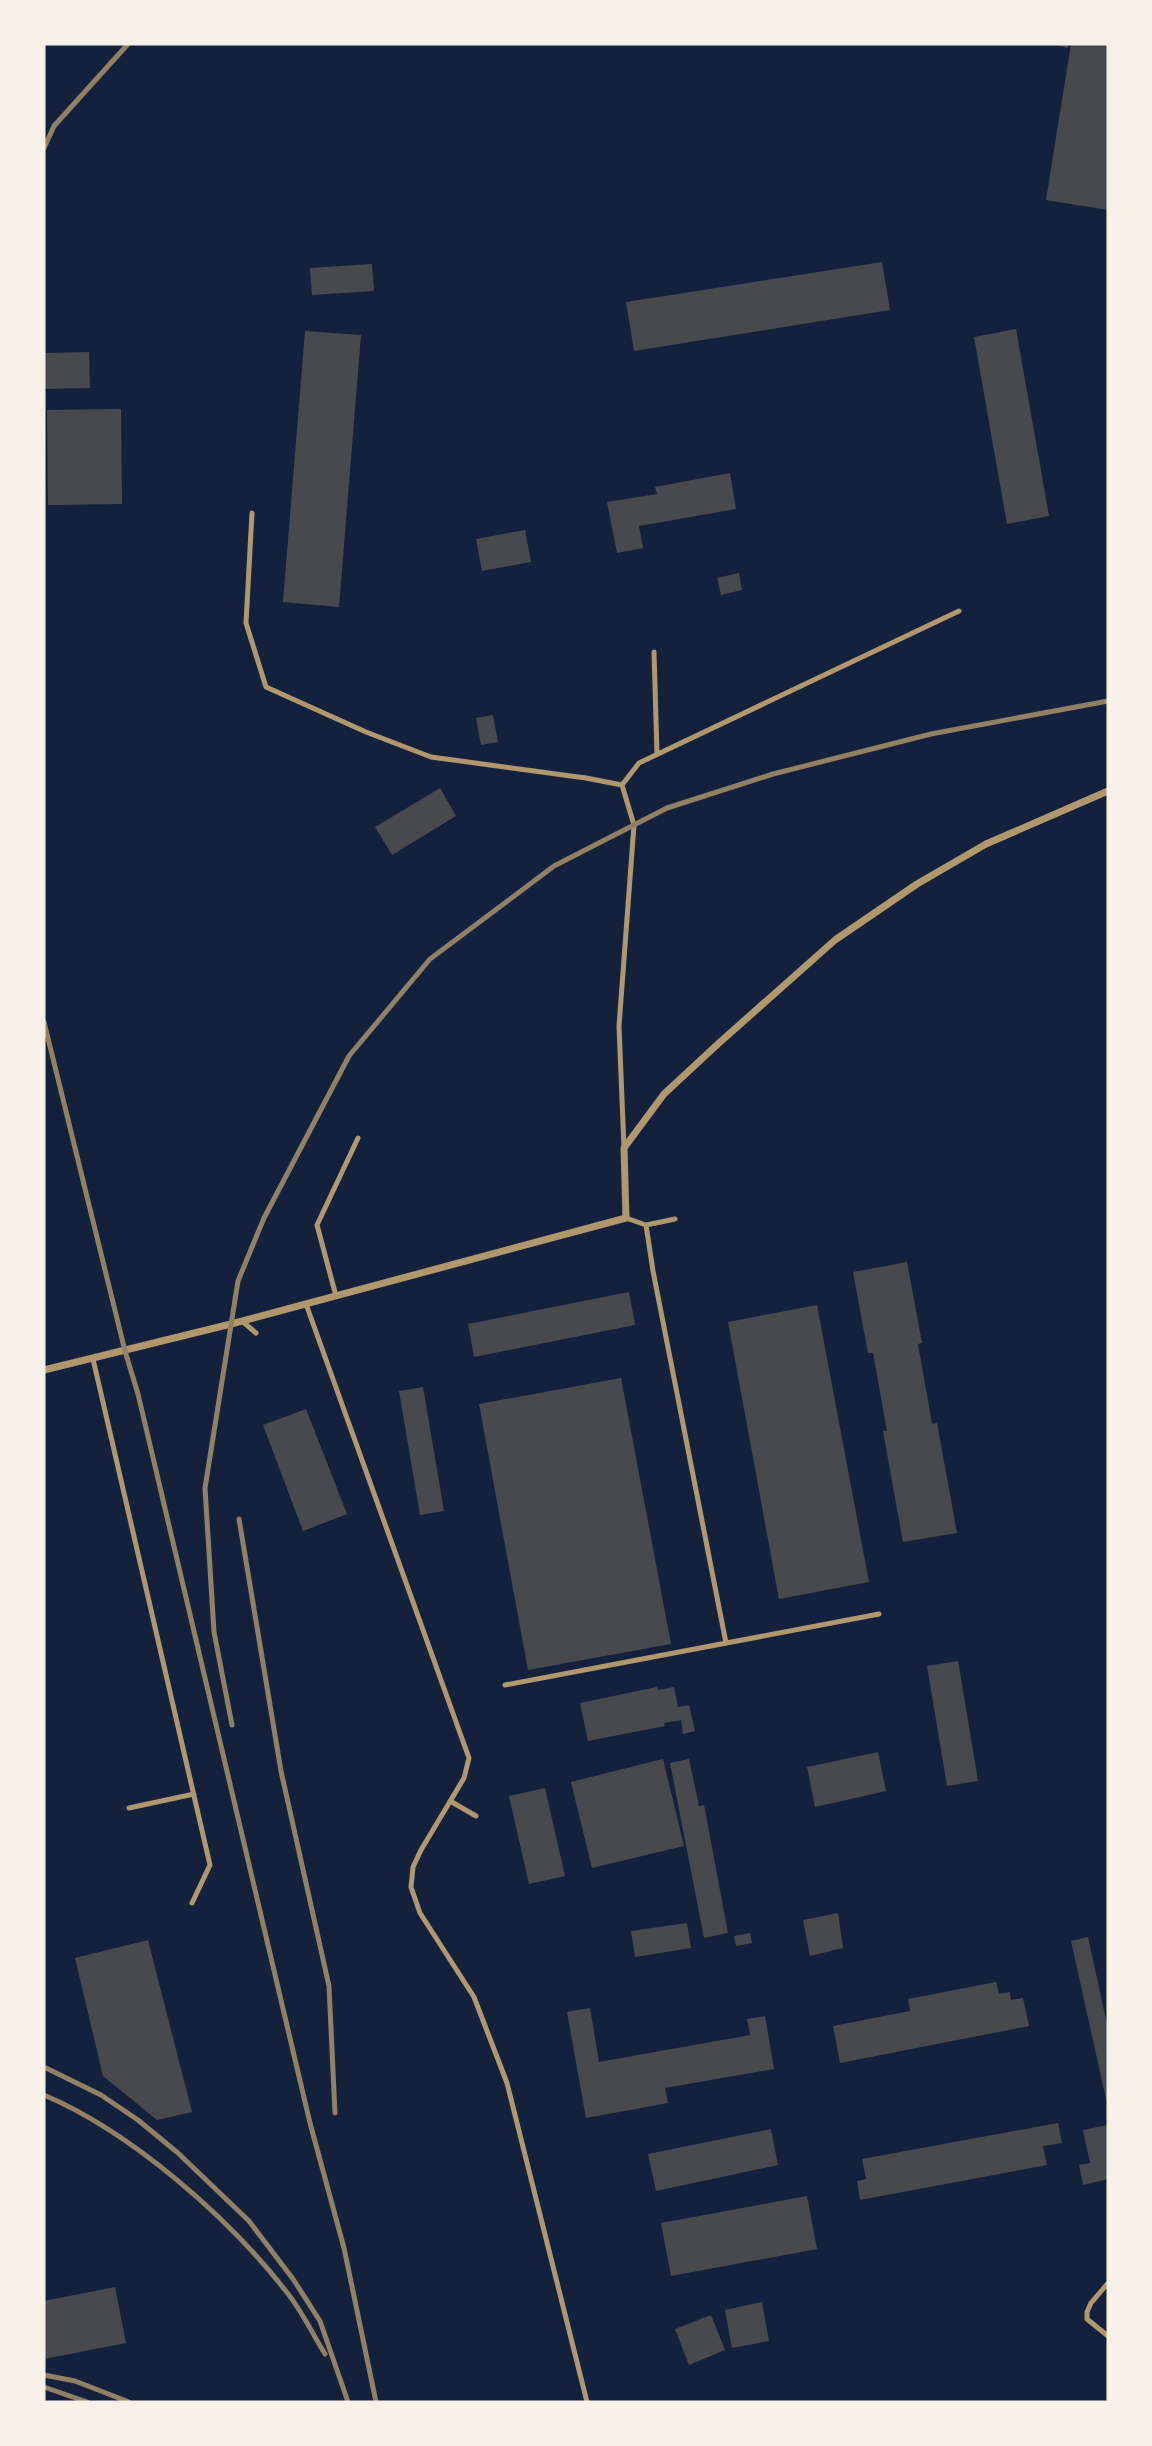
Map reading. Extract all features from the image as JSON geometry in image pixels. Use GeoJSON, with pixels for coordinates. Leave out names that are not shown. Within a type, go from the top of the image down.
{"type":"FeatureCollection","features":[{"type":"Feature","properties":{"kind":"street"},"geometry":{"type":"LineString","coordinates":[[44,1370],[242,1321],[626,1218],[624,1148],[664,1094],[835,940],[917,884],[986,844],[1108,791]]}},
{"type":"Feature","properties":{"kind":"lane"},"geometry":{"type":"LineString","coordinates":[[252,513],[246,623],[266,687],[366,732],[431,757],[622,785]]}},
{"type":"Feature","properties":{"kind":"lane"},"geometry":{"type":"LineString","coordinates":[[622,785],[639,763],[959,611]]}},
{"type":"Feature","properties":{"kind":"lane"},"geometry":{"type":"LineString","coordinates":[[654,652],[657,754]]}},
{"type":"Feature","properties":{"kind":"lane"},"geometry":{"type":"LineString","coordinates":[[622,785],[634,825],[618,1026],[624,1148]]}},
{"type":"Feature","properties":{"kind":"lane"},"geometry":{"type":"LineString","coordinates":[[335,1296],[317,1226],[358,1138]]}},
{"type":"Feature","properties":{"kind":"lane"},"geometry":{"type":"LineString","coordinates":[[626,1218],[646,1225],[675,1219]]}},
{"type":"Feature","properties":{"kind":"lane"},"geometry":{"type":"LineString","coordinates":[[646,1225],[726,1643]]}},
{"type":"Feature","properties":{"kind":"lane"},"geometry":{"type":"LineString","coordinates":[[306,1304],[469,1758],[464,1778],[421,1850],[414,1867],[411,1887],[420,1913],[474,1997],[507,2083],[587,2402]]}},
{"type":"Feature","properties":{"kind":"lane"},"geometry":{"type":"LineString","coordinates":[[242,1321],[256,1333]]}},
{"type":"Feature","properties":{"kind":"lane"},"geometry":{"type":"LineString","coordinates":[[93,1359],[210,1865],[192,1903]]}},
{"type":"Feature","properties":{"kind":"lane"},"geometry":{"type":"LineString","coordinates":[[505,1685],[879,1614]]}},
{"type":"Feature","properties":{"kind":"lane"},"geometry":{"type":"LineString","coordinates":[[129,1808],[194,1794]]}},
{"type":"Feature","properties":{"kind":"lane"},"geometry":{"type":"LineString","coordinates":[[450,1801],[476,1816]]}},
{"type":"Feature","properties":{"kind":"lane"},"geometry":{"type":"LineString","coordinates":[[1108,2283],[1087,2312],[1087,2319],[1108,2336]]}},
{"type":"Feature","properties":{"kind":"building"},"geometry":{"type":"Polygon","coordinates":[[[1051,44],[1068,44],[1068,48],[1051,44]]]}},
{"type":"Feature","properties":{"kind":"building"},"geometry":{"type":"Polygon","coordinates":[[[1071,44],[1108,44],[1108,210],[1046,200],[1071,44]]]}},
{"type":"Feature","properties":{"kind":"building"},"geometry":{"type":"Polygon","coordinates":[[[882,262],[890,310],[634,351],[626,302],[882,262]]]}},
{"type":"Feature","properties":{"kind":"building"},"geometry":{"type":"Polygon","coordinates":[[[372,264],[374,291],[312,295],[310,268],[372,264]]]}},
{"type":"Feature","properties":{"kind":"building"},"geometry":{"type":"Polygon","coordinates":[[[1016,329],[1049,516],[1007,524],[974,337],[1016,329]]]}},
{"type":"Feature","properties":{"kind":"building"},"geometry":{"type":"Polygon","coordinates":[[[305,331],[361,335],[339,607],[283,602],[305,331]]]}},
{"type":"Feature","properties":{"kind":"building"},"geometry":{"type":"Polygon","coordinates":[[[89,352],[90,388],[44,389],[44,353],[89,352]]]}},
{"type":"Feature","properties":{"kind":"building"},"geometry":{"type":"Polygon","coordinates":[[[121,409],[122,504],[48,505],[47,410],[121,409]]]}},
{"type":"Feature","properties":{"kind":"building"},"geometry":{"type":"Polygon","coordinates":[[[730,473],[736,509],[639,526],[643,548],[617,553],[607,502],[657,494],[655,487],[730,473]]]}},
{"type":"Feature","properties":{"kind":"building"},"geometry":{"type":"Polygon","coordinates":[[[525,530],[531,562],[482,571],[476,539],[525,530]]]}},
{"type":"Feature","properties":{"kind":"building"},"geometry":{"type":"Polygon","coordinates":[[[739,573],[742,590],[721,595],[717,578],[739,573]]]}},
{"type":"Feature","properties":{"kind":"building"},"geometry":{"type":"Polygon","coordinates":[[[493,715],[498,742],[481,745],[476,718],[493,715]]]}},
{"type":"Feature","properties":{"kind":"building"},"geometry":{"type":"Polygon","coordinates":[[[440,788],[456,816],[392,855],[375,827],[440,788]]]}},
{"type":"Feature","properties":{"kind":"building"},"geometry":{"type":"Polygon","coordinates":[[[907,1262],[922,1343],[918,1344],[932,1424],[937,1423],[957,1533],[903,1542],[883,1431],[887,1431],[873,1353],[868,1353],[853,1272],[907,1262]]]}},
{"type":"Feature","properties":{"kind":"building"},"geometry":{"type":"Polygon","coordinates":[[[629,1292],[635,1325],[474,1357],[468,1324],[629,1292]]]}},
{"type":"Feature","properties":{"kind":"building"},"geometry":{"type":"Polygon","coordinates":[[[817,1305],[869,1582],[779,1599],[728,1322],[817,1305]]]}},
{"type":"Feature","properties":{"kind":"building"},"geometry":{"type":"Polygon","coordinates":[[[621,1378],[671,1644],[528,1670],[479,1404],[621,1378]]]}},
{"type":"Feature","properties":{"kind":"building"},"geometry":{"type":"Polygon","coordinates":[[[423,1387],[444,1511],[420,1515],[399,1391],[423,1387]]]}},
{"type":"Feature","properties":{"kind":"building"},"geometry":{"type":"Polygon","coordinates":[[[306,1409],[347,1514],[303,1531],[263,1425],[306,1409]]]}},
{"type":"Feature","properties":{"kind":"building"},"geometry":{"type":"Polygon","coordinates":[[[958,1661],[978,1781],[947,1786],[927,1666],[958,1661]]]}},
{"type":"Feature","properties":{"kind":"building"},"geometry":{"type":"Polygon","coordinates":[[[657,1687],[658,1690],[674,1687],[678,1707],[689,1705],[695,1731],[683,1734],[681,1720],[664,1723],[665,1726],[588,1741],[580,1703],[657,1687]]]}},
{"type":"Feature","properties":{"kind":"building"},"geometry":{"type":"Polygon","coordinates":[[[878,1752],[886,1791],[815,1807],[807,1767],[878,1752]]]}},
{"type":"Feature","properties":{"kind":"building"},"geometry":{"type":"Polygon","coordinates":[[[663,1759],[684,1846],[592,1868],[571,1782],[663,1759]]]}},
{"type":"Feature","properties":{"kind":"building"},"geometry":{"type":"Polygon","coordinates":[[[689,1759],[699,1806],[704,1805],[728,1933],[704,1938],[670,1763],[689,1759]]]}},
{"type":"Feature","properties":{"kind":"building"},"geometry":{"type":"Polygon","coordinates":[[[545,1788],[565,1876],[529,1884],[509,1796],[545,1788]]]}},
{"type":"Feature","properties":{"kind":"building"},"geometry":{"type":"Polygon","coordinates":[[[838,1913],[843,1948],[810,1956],[803,1920],[838,1913]]]}},
{"type":"Feature","properties":{"kind":"building"},"geometry":{"type":"Polygon","coordinates":[[[687,1923],[691,1948],[635,1957],[631,1931],[687,1923]]]}},
{"type":"Feature","properties":{"kind":"building"},"geometry":{"type":"Polygon","coordinates":[[[750,1933],[752,1943],[736,1946],[734,1936],[750,1933]]]}},
{"type":"Feature","properties":{"kind":"building"},"geometry":{"type":"Polygon","coordinates":[[[1088,1937],[1108,2029],[1108,2108],[1071,1941],[1088,1937]]]}},
{"type":"Feature","properties":{"kind":"building"},"geometry":{"type":"Polygon","coordinates":[[[148,1940],[192,2112],[157,2120],[103,2076],[75,1958],[148,1940]]]}},
{"type":"Feature","properties":{"kind":"building"},"geometry":{"type":"Polygon","coordinates":[[[996,1982],[999,1994],[1010,1992],[1011,2000],[1023,1998],[1029,2026],[840,2063],[833,2026],[910,2011],[908,1999],[996,1982]]]}},
{"type":"Feature","properties":{"kind":"building"},"geometry":{"type":"Polygon","coordinates":[[[590,2008],[599,2062],[750,2035],[747,2019],[765,2016],[774,2069],[665,2088],[668,2103],[586,2118],[567,2012],[590,2008]]]}},
{"type":"Feature","properties":{"kind":"building"},"geometry":{"type":"Polygon","coordinates":[[[1058,2123],[1062,2143],[1043,2146],[1047,2165],[860,2200],[857,2181],[866,2179],[862,2159],[1058,2123]]]}},
{"type":"Feature","properties":{"kind":"building"},"geometry":{"type":"Polygon","coordinates":[[[1108,2125],[1108,2179],[1083,2185],[1079,2165],[1090,2163],[1083,2130],[1108,2125]]]}},
{"type":"Feature","properties":{"kind":"building"},"geometry":{"type":"Polygon","coordinates":[[[771,2129],[778,2165],[656,2191],[648,2154],[771,2129]]]}},
{"type":"Feature","properties":{"kind":"building"},"geometry":{"type":"Polygon","coordinates":[[[807,2196],[817,2249],[671,2276],[661,2223],[807,2196]]]}},
{"type":"Feature","properties":{"kind":"building"},"geometry":{"type":"Polygon","coordinates":[[[115,2287],[126,2343],[44,2359],[44,2301],[115,2287]]]}},
{"type":"Feature","properties":{"kind":"building"},"geometry":{"type":"Polygon","coordinates":[[[762,2302],[769,2341],[732,2348],[725,2310],[762,2302]]]}},
{"type":"Feature","properties":{"kind":"building"},"geometry":{"type":"Polygon","coordinates":[[[711,2315],[725,2350],[689,2365],[675,2329],[711,2315]]]}},
{"type":"Feature","properties":{"kind":"railway"},"geometry":{"type":"LineString","coordinates":[[44,148],[54,126],[128,44]]}},
{"type":"Feature","properties":{"kind":"railway"},"geometry":{"type":"LineString","coordinates":[[232,1725],[214,1632],[205,1488],[238,1281],[264,1218],[349,1056],[430,959],[554,866],[667,808],[773,774],[931,734],[1108,701]]}},
{"type":"Feature","properties":{"kind":"railway"},"geometry":{"type":"LineString","coordinates":[[44,1022],[138,1394],[310,2123],[344,2248],[376,2402]]}},
{"type":"Feature","properties":{"kind":"railway"},"geometry":{"type":"LineString","coordinates":[[239,1519],[281,1771],[329,1986],[335,2113]]}},
{"type":"Feature","properties":{"kind":"railway"},"geometry":{"type":"LineString","coordinates":[[44,2067],[101,2095],[138,2120],[178,2153],[249,2221],[293,2279],[320,2321],[348,2402]]}},
{"type":"Feature","properties":{"kind":"railway"},"geometry":{"type":"LineString","coordinates":[[44,2095],[77,2111],[143,2153],[206,2206],[262,2262],[285,2290],[325,2354]]}},
{"type":"Feature","properties":{"kind":"railway"},"geometry":{"type":"LineString","coordinates":[[44,2375],[75,2381],[129,2402]]}},
{"type":"Feature","properties":{"kind":"railway"},"geometry":{"type":"LineString","coordinates":[[44,2387],[87,2402]]}}]}
